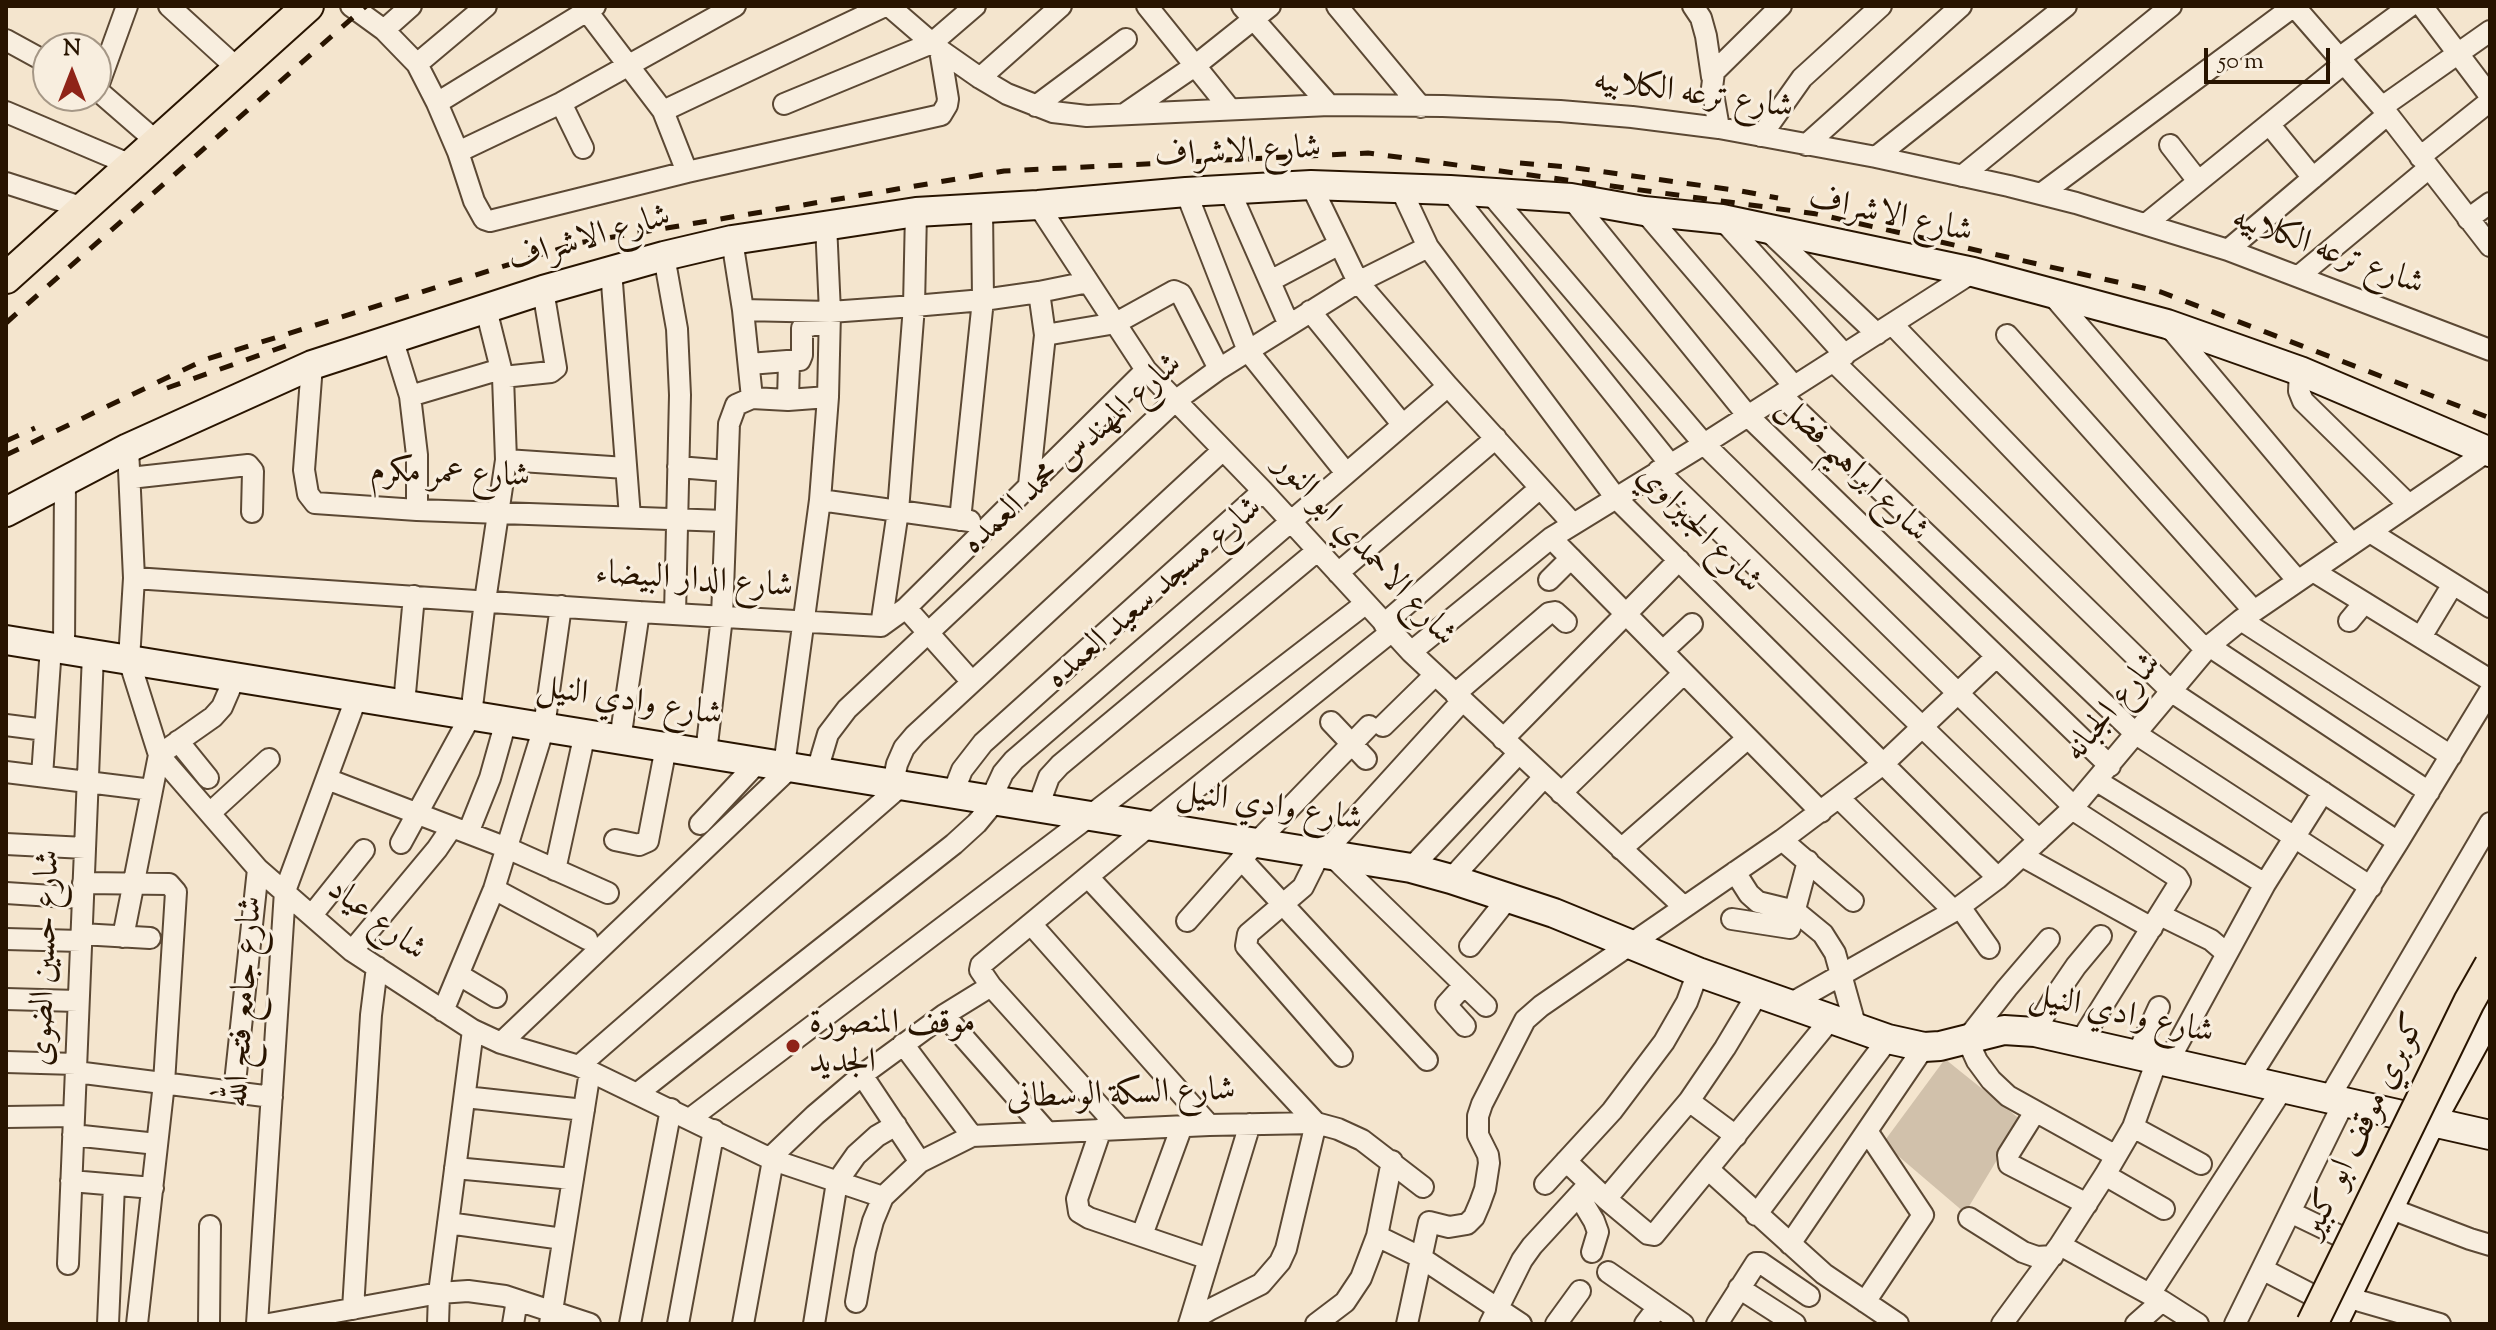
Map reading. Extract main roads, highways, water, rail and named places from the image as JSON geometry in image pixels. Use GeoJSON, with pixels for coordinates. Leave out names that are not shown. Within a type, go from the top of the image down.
{"type":"FeatureCollection","features":[{"type":"Feature","properties":{"kind":"main road"},"geometry":{"type":"LineString","coordinates":[[6,278],[308,6]]}},
{"type":"Feature","properties":{"kind":"main road","name":"كوبري موقف ابو كبير"},"geometry":{"type":"LineString","coordinates":[[2319,1315],[2490,965]]}},
{"type":"Feature","properties":{"kind":"main road","name":"كوبري موقف ابو كبير"},"geometry":{"type":"LineString","coordinates":[[2319,1315],[2380,1212],[2490,993]]}},
{"type":"Feature","properties":{"kind":"railway"},"geometry":{"type":"LineString","coordinates":[[6,323],[366,6]]}},
{"type":"Feature","properties":{"kind":"railway"},"geometry":{"type":"LineString","coordinates":[[6,455],[204,360],[578,243],[1004,171],[1368,153],[1817,214],[2161,292],[2490,418]]}},
{"type":"Feature","properties":{"kind":"railway"},"geometry":{"type":"LineString","coordinates":[[1520,163],[1569,167],[1778,198]]}},
{"type":"Feature","properties":{"kind":"railway"},"geometry":{"type":"LineString","coordinates":[[167,388],[288,345]]}},
{"type":"Feature","properties":{"kind":"railway"},"geometry":{"type":"LineString","coordinates":[[6,441],[35,428]]}},
{"type":"Feature","properties":{"kind":"place","name":"موقف المنصورة الجديد"},"geometry":{"type":"Point","coordinates":[793,1046]}}]}
